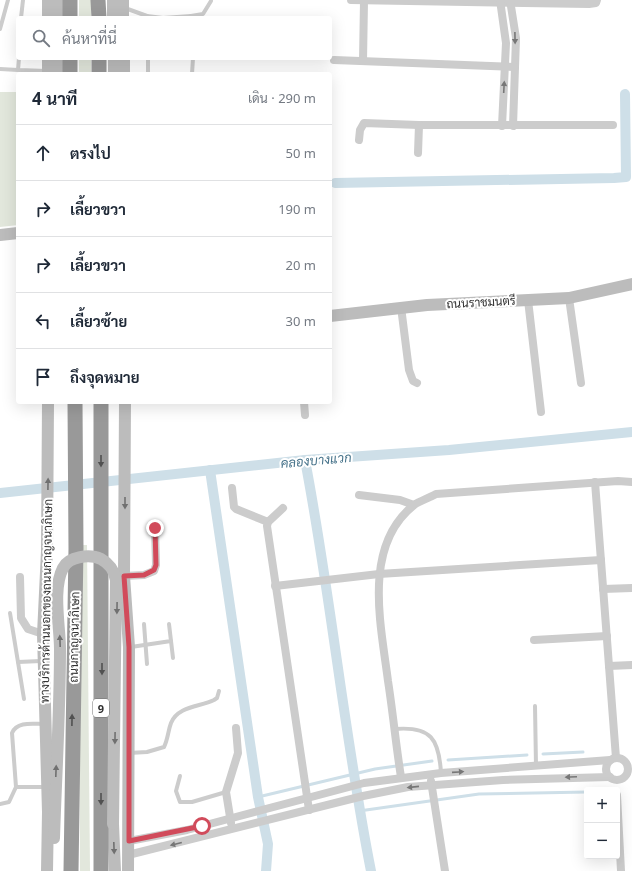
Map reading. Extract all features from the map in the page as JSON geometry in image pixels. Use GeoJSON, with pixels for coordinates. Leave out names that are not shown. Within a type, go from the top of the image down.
{"type":"FeatureCollection","features":[{"type":"Feature","properties":{"kind":"highway"},"geometry":{"type":"LineString","coordinates":[[70,0],[70,16]]}},
{"type":"Feature","properties":{"kind":"highway"},"geometry":{"type":"LineString","coordinates":[[98,0],[98,16]]}},
{"type":"Feature","properties":{"kind":"highway"},"geometry":{"type":"LineString","coordinates":[[70,60],[70,72]]}},
{"type":"Feature","properties":{"kind":"highway"},"geometry":{"type":"LineString","coordinates":[[99,60],[99,72]]}},
{"type":"Feature","properties":{"kind":"highway","name":"ถนนกาญจนาภิเษก"},"geometry":{"type":"LineString","coordinates":[[70,871],[76,548],[75,404]]}},
{"type":"Feature","properties":{"kind":"highway","name":"9"},"geometry":{"type":"LineString","coordinates":[[101,404],[101,871]]}},
{"type":"Feature","properties":{"kind":"main road"},"geometry":{"type":"LineString","coordinates":[[48,0],[48,16]]}},
{"type":"Feature","properties":{"kind":"main road"},"geometry":{"type":"LineString","coordinates":[[57,0],[57,16]]}},
{"type":"Feature","properties":{"kind":"main road"},"geometry":{"type":"LineString","coordinates":[[114,16],[121,6]]}},
{"type":"Feature","properties":{"kind":"main road"},"geometry":{"type":"LineString","coordinates":[[48,60],[51,72]]}},
{"type":"Feature","properties":{"kind":"main road"},"geometry":{"type":"LineString","coordinates":[[51,72],[57,60]]}},
{"type":"Feature","properties":{"kind":"main road"},"geometry":{"type":"LineString","coordinates":[[114,60],[114,72]]}},
{"type":"Feature","properties":{"kind":"main road"},"geometry":{"type":"LineString","coordinates":[[124,60],[124,72]]}},
{"type":"Feature","properties":{"kind":"main road"},"geometry":{"type":"LineString","coordinates":[[0,235],[16,234]]}},
{"type":"Feature","properties":{"kind":"main road","name":"ถนนราชมนตรี"},"geometry":{"type":"LineString","coordinates":[[332,316],[401,307],[569,298],[593,294],[632,284]]}},
{"type":"Feature","properties":{"kind":"main road","name":"ทางบริการด้านนอกของถนนกาญจนาภิเษก"},"geometry":{"type":"LineString","coordinates":[[47,871],[47,787],[44,724],[43,634],[47,551],[48,404]]}},
{"type":"Feature","properties":{"kind":"main road"},"geometry":{"type":"LineString","coordinates":[[126,404],[124,576],[129,647],[128,871]]}},
{"type":"Feature","properties":{"kind":"main road"},"geometry":{"type":"LineString","coordinates":[[55,871],[54,838],[60,649],[59,579],[63,566],[75,559],[89,556],[108,563],[114,572],[116,580],[113,824],[115,871]]}},
{"type":"Feature","properties":{"kind":"street"},"geometry":{"type":"LineString","coordinates":[[351,0],[510,1],[594,4],[597,0]]}},
{"type":"Feature","properties":{"kind":"street"},"geometry":{"type":"LineString","coordinates":[[363,61],[364,1]]}},
{"type":"Feature","properties":{"kind":"street"},"geometry":{"type":"LineString","coordinates":[[510,1],[515,32],[512,126]]}},
{"type":"Feature","properties":{"kind":"street"},"geometry":{"type":"LineString","coordinates":[[500,2],[505,33],[502,126]]}},
{"type":"Feature","properties":{"kind":"street"},"geometry":{"type":"LineString","coordinates":[[334,60],[515,67]]}},
{"type":"Feature","properties":{"kind":"street"},"geometry":{"type":"LineString","coordinates":[[359,140],[360,130],[364,123],[502,126],[613,125]]}},
{"type":"Feature","properties":{"kind":"street"},"geometry":{"type":"LineString","coordinates":[[418,153],[419,125]]}},
{"type":"Feature","properties":{"kind":"street"},"geometry":{"type":"LineString","coordinates":[[569,298],[581,383]]}},
{"type":"Feature","properties":{"kind":"street"},"geometry":{"type":"LineString","coordinates":[[528,300],[541,412]]}},
{"type":"Feature","properties":{"kind":"street"},"geometry":{"type":"LineString","coordinates":[[401,307],[409,370],[413,381],[417,383]]}},
{"type":"Feature","properties":{"kind":"street"},"geometry":{"type":"LineString","coordinates":[[304,404],[305,415]]}},
{"type":"Feature","properties":{"kind":"street"},"geometry":{"type":"LineString","coordinates":[[595,482],[609,666],[613,759],[606,768],[613,778],[616,787]]}},
{"type":"Feature","properties":{"kind":"street"},"geometry":{"type":"LineString","coordinates":[[401,778],[380,619],[379,574],[384,551],[398,522],[414,506],[436,494],[595,482],[632,482]]}},
{"type":"Feature","properties":{"kind":"street"},"geometry":{"type":"LineString","coordinates":[[232,488],[236,510],[268,522]]}},
{"type":"Feature","properties":{"kind":"street"},"geometry":{"type":"LineString","coordinates":[[359,495],[386,498],[414,506]]}},
{"type":"Feature","properties":{"kind":"street"},"geometry":{"type":"LineString","coordinates":[[268,522],[283,508]]}},
{"type":"Feature","properties":{"kind":"street"},"geometry":{"type":"LineString","coordinates":[[268,522],[276,586],[310,810]]}},
{"type":"Feature","properties":{"kind":"street"},"geometry":{"type":"LineString","coordinates":[[124,576],[144,575],[154,570],[156,565],[155,528]]}},
{"type":"Feature","properties":{"kind":"street"},"geometry":{"type":"LineString","coordinates":[[276,586],[379,574],[601,560]]}},
{"type":"Feature","properties":{"kind":"street"},"geometry":{"type":"LineString","coordinates":[[20,577],[21,618],[28,629],[43,634]]}},
{"type":"Feature","properties":{"kind":"street"},"geometry":{"type":"LineString","coordinates":[[603,589],[632,588]]}},
{"type":"Feature","properties":{"kind":"street"},"geometry":{"type":"LineString","coordinates":[[534,640],[606,636]]}},
{"type":"Feature","properties":{"kind":"street"},"geometry":{"type":"LineString","coordinates":[[609,666],[632,665]]}},
{"type":"Feature","properties":{"kind":"street"},"geometry":{"type":"LineString","coordinates":[[232,830],[226,792],[238,753],[236,728]]}},
{"type":"Feature","properties":{"kind":"street"},"geometry":{"type":"LineString","coordinates":[[128,855],[363,796],[408,787],[559,777],[613,778],[628,776],[627,772],[629,762],[613,759],[430,774],[364,783],[187,830],[129,841]]}},
{"type":"Feature","properties":{"kind":"street"},"geometry":{"type":"LineString","coordinates":[[430,774],[445,871]]}},
{"type":"Feature","properties":{"kind":"street"},"geometry":{"type":"LineString","coordinates":[[618,823],[621,871]]}},
{"type":"Feature","properties":{"kind":"lane"},"geometry":{"type":"LineString","coordinates":[[0,29],[2,9],[8,0]]}},
{"type":"Feature","properties":{"kind":"lane"},"geometry":{"type":"LineString","coordinates":[[21,16],[23,0]]}},
{"type":"Feature","properties":{"kind":"lane"},"geometry":{"type":"LineString","coordinates":[[195,16],[203,14],[211,1]]}},
{"type":"Feature","properties":{"kind":"lane"},"geometry":{"type":"LineString","coordinates":[[121,6],[145,16]]}},
{"type":"Feature","properties":{"kind":"lane"},"geometry":{"type":"LineString","coordinates":[[18,70],[19,60]]}},
{"type":"Feature","properties":{"kind":"lane"},"geometry":{"type":"LineString","coordinates":[[148,60],[148,72]]}},
{"type":"Feature","properties":{"kind":"lane"},"geometry":{"type":"LineString","coordinates":[[192,60],[192,72]]}},
{"type":"Feature","properties":{"kind":"lane"},"geometry":{"type":"LineString","coordinates":[[0,69],[40,72]]}},
{"type":"Feature","properties":{"kind":"lane"},"geometry":{"type":"LineString","coordinates":[[10,613],[24,699]]}},
{"type":"Feature","properties":{"kind":"lane"},"geometry":{"type":"LineString","coordinates":[[144,624],[147,664]]}},
{"type":"Feature","properties":{"kind":"lane"},"geometry":{"type":"LineString","coordinates":[[169,624],[173,658]]}},
{"type":"Feature","properties":{"kind":"lane"},"geometry":{"type":"LineString","coordinates":[[129,647],[171,641]]}},
{"type":"Feature","properties":{"kind":"lane"},"geometry":{"type":"LineString","coordinates":[[18,662],[43,661]]}},
{"type":"Feature","properties":{"kind":"lane"},"geometry":{"type":"LineString","coordinates":[[129,753],[147,752],[164,747],[170,724],[176,714],[214,700],[217,698],[219,691]]}},
{"type":"Feature","properties":{"kind":"lane"},"geometry":{"type":"LineString","coordinates":[[534,706],[536,766]]}},
{"type":"Feature","properties":{"kind":"lane"},"geometry":{"type":"LineString","coordinates":[[0,804],[9,802],[16,787],[12,733],[20,724],[44,724]]}},
{"type":"Feature","properties":{"kind":"lane"},"geometry":{"type":"LineString","coordinates":[[395,728],[414,727],[430,737],[436,744],[440,754],[441,773]]}},
{"type":"Feature","properties":{"kind":"lane"},"geometry":{"type":"LineString","coordinates":[[180,776],[176,791],[180,802],[192,802],[226,792]]}},
{"type":"Feature","properties":{"kind":"lane"},"geometry":{"type":"LineString","coordinates":[[16,787],[47,787]]}},
{"type":"Feature","properties":{"kind":"shaded area"},"geometry":{"type":"Polygon","coordinates":[[[79,0],[91,0],[91,16],[79,16],[79,0]]]}},
{"type":"Feature","properties":{"kind":"shaded area"},"geometry":{"type":"Polygon","coordinates":[[[79,60],[91,60],[91,72],[79,72],[79,60]]]}},
{"type":"Feature","properties":{"kind":"shaded area"},"geometry":{"type":"Polygon","coordinates":[[[0,92],[16,92],[16,225],[0,227],[0,92]]]}},
{"type":"Feature","properties":{"kind":"shaded area"},"geometry":{"type":"Polygon","coordinates":[[[83,545],[87,545],[90,871],[80,871],[79,571],[83,545]]]}},
{"type":"Feature","properties":{"kind":"waterway"},"geometry":{"type":"LineString","coordinates":[[335,183],[626,177],[625,94]]}},
{"type":"Feature","properties":{"kind":"waterway","name":"คลองบางแวก"},"geometry":{"type":"LineString","coordinates":[[0,493],[305,460],[449,450],[632,432]]}},
{"type":"Feature","properties":{"kind":"waterway"},"geometry":{"type":"LineString","coordinates":[[305,460],[361,820],[371,871]]}},
{"type":"Feature","properties":{"kind":"waterway"},"geometry":{"type":"LineString","coordinates":[[210,470],[258,797],[268,844],[266,871]]}},
{"type":"Feature","properties":{"kind":"waterway"},"geometry":{"type":"LineString","coordinates":[[543,754],[583,752]]}},
{"type":"Feature","properties":{"kind":"waterway"},"geometry":{"type":"LineString","coordinates":[[448,760],[527,755]]}},
{"type":"Feature","properties":{"kind":"waterway"},"geometry":{"type":"LineString","coordinates":[[258,797],[375,769],[432,761]]}},
{"type":"Feature","properties":{"kind":"waterway"},"geometry":{"type":"LineString","coordinates":[[359,811],[479,794],[584,792]]}},
{"type":"Feature","properties":{"kind":"route"},"geometry":{"type":"LineString","coordinates":[[155,528],[156,565],[154,570],[150,574],[124,576],[129,647],[129,841],[202,826]]}}]}
